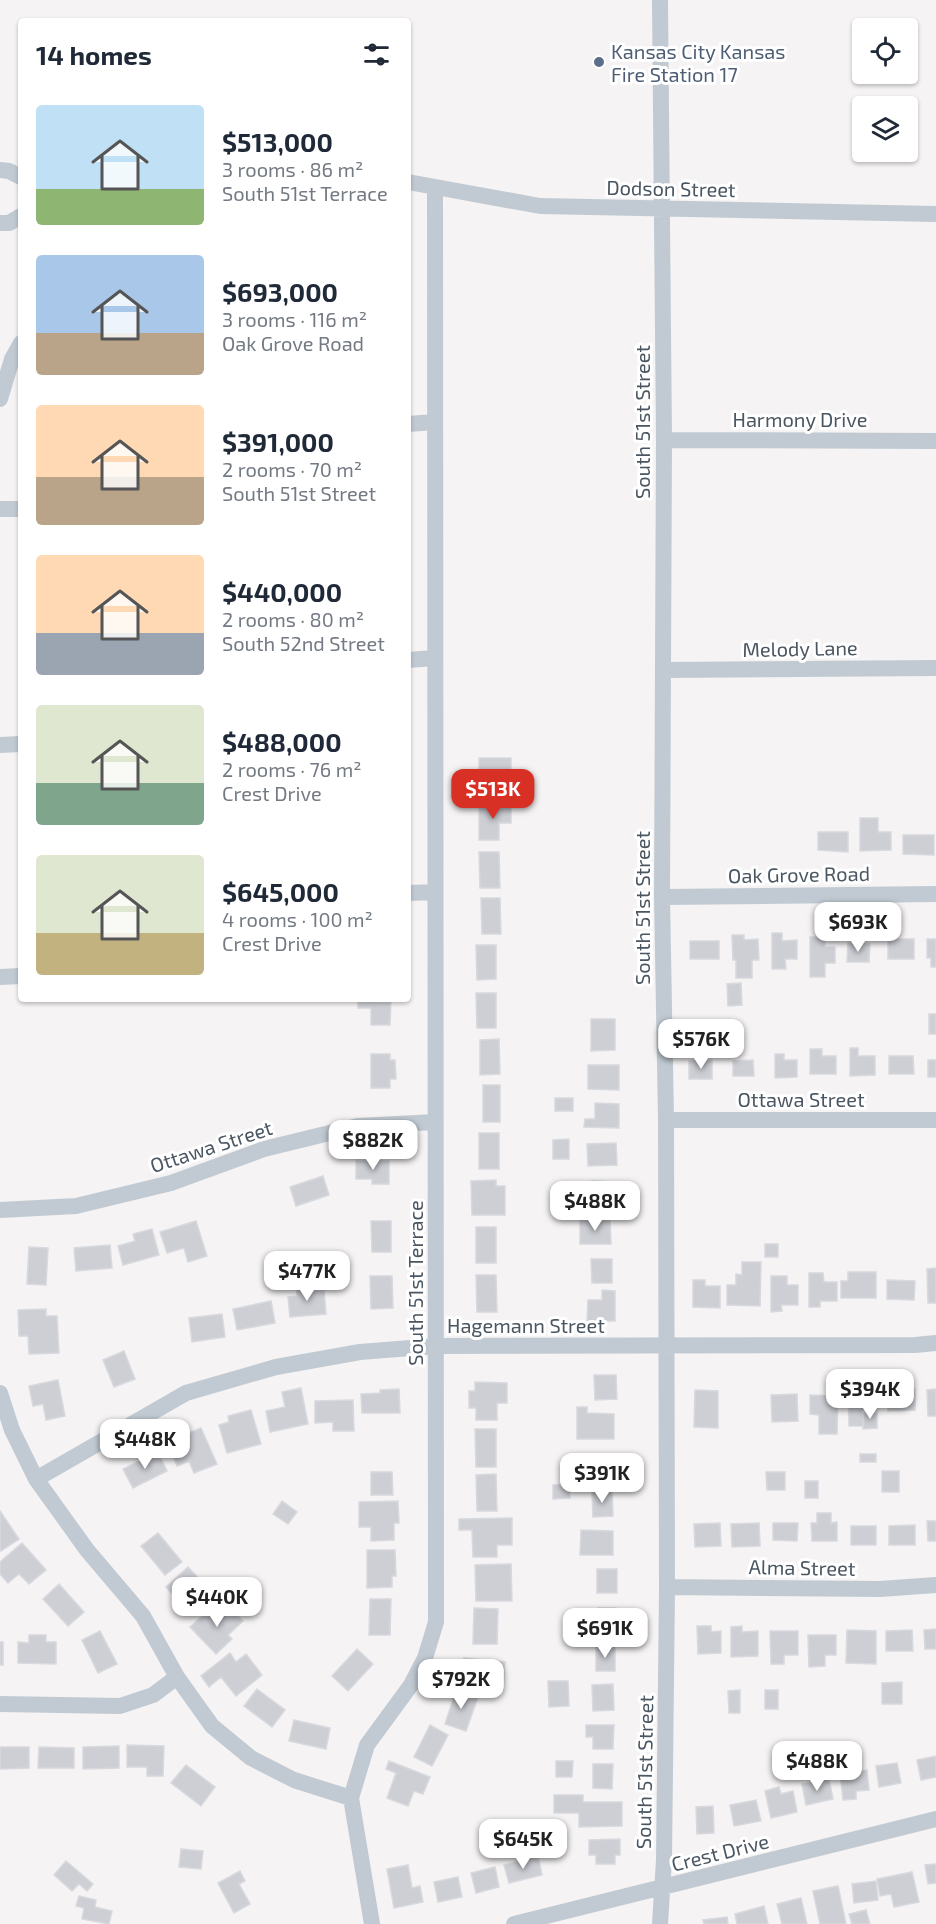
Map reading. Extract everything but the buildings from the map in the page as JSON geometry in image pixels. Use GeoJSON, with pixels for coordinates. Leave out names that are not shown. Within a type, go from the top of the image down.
{"type":"FeatureCollection","features":[{"type":"Feature","properties":{"kind":"street","name":"South 51st Street"},"geometry":{"type":"LineString","coordinates":[[660,0],[664,670],[662,897],[666,1120],[667,1587],[663,1887],[660,1924]]}},
{"type":"Feature","properties":{"kind":"street"},"geometry":{"type":"LineString","coordinates":[[0,170],[18,176]]}},
{"type":"Feature","properties":{"kind":"street","name":"Dodson Street"},"geometry":{"type":"LineString","coordinates":[[411,183],[540,206],[936,214]]}},
{"type":"Feature","properties":{"kind":"street","name":"South 51st Terrace"},"geometry":{"type":"LineString","coordinates":[[372,1924],[351,1798],[367,1745],[411,1685],[425,1658],[436,1622],[435,187]]}},
{"type":"Feature","properties":{"kind":"street"},"geometry":{"type":"LineString","coordinates":[[0,223],[9,223],[18,218]]}},
{"type":"Feature","properties":{"kind":"street"},"geometry":{"type":"LineString","coordinates":[[0,399],[12,359],[18,348]]}},
{"type":"Feature","properties":{"kind":"street"},"geometry":{"type":"LineString","coordinates":[[411,424],[435,422]]}},
{"type":"Feature","properties":{"kind":"street","name":"Harmony Drive"},"geometry":{"type":"LineString","coordinates":[[663,440],[936,441]]}},
{"type":"Feature","properties":{"kind":"street"},"geometry":{"type":"LineString","coordinates":[[0,509],[18,509]]}},
{"type":"Feature","properties":{"kind":"street"},"geometry":{"type":"LineString","coordinates":[[411,660],[435,658]]}},
{"type":"Feature","properties":{"kind":"street","name":"Melody Lane"},"geometry":{"type":"LineString","coordinates":[[664,670],[936,668]]}},
{"type":"Feature","properties":{"kind":"street"},"geometry":{"type":"LineString","coordinates":[[0,745],[18,744]]}},
{"type":"Feature","properties":{"kind":"street"},"geometry":{"type":"LineString","coordinates":[[411,893],[435,892]]}},
{"type":"Feature","properties":{"kind":"street","name":"Oak Grove Road"},"geometry":{"type":"LineString","coordinates":[[662,897],[936,894]]}},
{"type":"Feature","properties":{"kind":"street"},"geometry":{"type":"LineString","coordinates":[[0,977],[18,976]]}},
{"type":"Feature","properties":{"kind":"street","name":"Ottawa Street"},"geometry":{"type":"LineString","coordinates":[[666,1120],[936,1120]]}},
{"type":"Feature","properties":{"kind":"street","name":"Ottawa Street"},"geometry":{"type":"LineString","coordinates":[[0,1210],[76,1206],[171,1183],[264,1149],[358,1126],[435,1122]]}},
{"type":"Feature","properties":{"kind":"street","name":"Hagemann Street"},"geometry":{"type":"LineString","coordinates":[[36,1479],[186,1393],[276,1367],[360,1352],[436,1346],[915,1345],[936,1343]]}},
{"type":"Feature","properties":{"kind":"street"},"geometry":{"type":"LineString","coordinates":[[0,1393],[12,1430],[36,1479],[87,1550],[143,1616],[177,1677],[212,1726],[251,1758],[294,1780],[351,1798]]}},
{"type":"Feature","properties":{"kind":"street","name":"Alma Street"},"geometry":{"type":"LineString","coordinates":[[667,1587],[880,1589],[936,1585]]}},
{"type":"Feature","properties":{"kind":"street"},"geometry":{"type":"LineString","coordinates":[[0,1704],[120,1706],[153,1695],[177,1677]]}},
{"type":"Feature","properties":{"kind":"street","name":"Crest Drive"},"geometry":{"type":"LineString","coordinates":[[514,1924],[936,1820]]}},
{"type":"Feature","properties":{"kind":"place","name":"Kansas City Kansas Fire Station 17"},"geometry":{"type":"Point","coordinates":[599,62]}}]}
